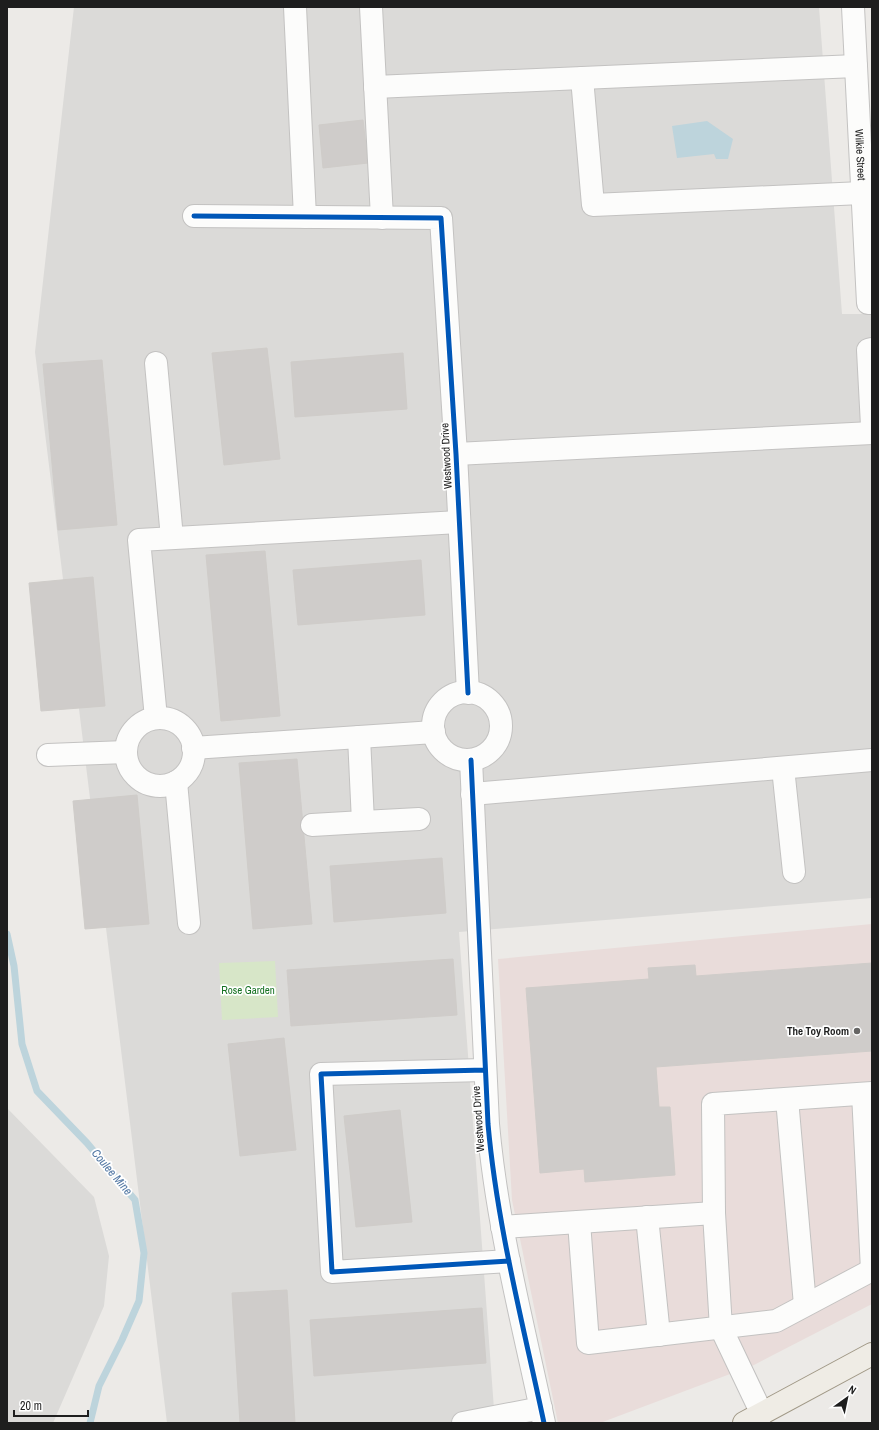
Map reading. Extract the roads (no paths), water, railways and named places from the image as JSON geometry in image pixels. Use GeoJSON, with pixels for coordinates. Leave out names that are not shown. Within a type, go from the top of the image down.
{"type":"FeatureCollection","features":[{"type":"Feature","properties":{"kind":"main road"},"geometry":{"type":"LineString","coordinates":[[753,1418],[872,1354]]}},
{"type":"Feature","properties":{"kind":"street"},"geometry":{"type":"LineString","coordinates":[[295,7],[305,217]]}},
{"type":"Feature","properties":{"kind":"street"},"geometry":{"type":"LineString","coordinates":[[194,216],[382,218],[371,7]]}},
{"type":"Feature","properties":{"kind":"street","name":"Wilkie Street"},"geometry":{"type":"LineString","coordinates":[[853,7],[862,193],[870,303]]}},
{"type":"Feature","properties":{"kind":"street"},"geometry":{"type":"LineString","coordinates":[[375,87],[856,66]]}},
{"type":"Feature","properties":{"kind":"street"},"geometry":{"type":"LineString","coordinates":[[582,78],[592,205],[862,193]]}},
{"type":"Feature","properties":{"kind":"street","name":"Westwood Drive"},"geometry":{"type":"LineString","coordinates":[[382,218],[441,218],[456,454],[468,692]]}},
{"type":"Feature","properties":{"kind":"street"},"geometry":{"type":"LineString","coordinates":[[872,350],[868,350],[872,426]]}},
{"type":"Feature","properties":{"kind":"street"},"geometry":{"type":"LineString","coordinates":[[156,363],[172,538]]}},
{"type":"Feature","properties":{"kind":"street"},"geometry":{"type":"LineString","coordinates":[[456,454],[872,433]]}},
{"type":"Feature","properties":{"kind":"street"},"geometry":{"type":"LineString","coordinates":[[156,718],[139,540],[459,522]]}},
{"type":"Feature","properties":{"kind":"street"},"geometry":{"type":"LineString","coordinates":[[468,692],[478,694],[488,700],[495,708],[500,718],[501,729],[498,740],[492,750],[482,757],[471,760],[460,760],[449,756],[440,748],[434,732],[434,716],[439,706],[447,698],[468,692]]}},
{"type":"Feature","properties":{"kind":"street"},"geometry":{"type":"LineString","coordinates":[[156,718],[172,720],[181,725],[188,733],[193,748],[191,765],[185,775],[176,782],[159,785],[142,781],[134,773],[128,763],[126,752],[127,741],[132,731],[140,724],[156,718]]}},
{"type":"Feature","properties":{"kind":"street"},"geometry":{"type":"LineString","coordinates":[[193,748],[434,732]]}},
{"type":"Feature","properties":{"kind":"street"},"geometry":{"type":"LineString","coordinates":[[359,737],[363,822]]}},
{"type":"Feature","properties":{"kind":"street"},"geometry":{"type":"LineString","coordinates":[[48,755],[126,752]]}},
{"type":"Feature","properties":{"kind":"street","name":"Westwood Drive"},"geometry":{"type":"LineString","coordinates":[[471,760],[485,1070],[493,1178],[542,1416]]}},
{"type":"Feature","properties":{"kind":"street"},"geometry":{"type":"LineString","coordinates":[[472,794],[872,760]]}},
{"type":"Feature","properties":{"kind":"street"},"geometry":{"type":"LineString","coordinates":[[783,768],[794,872]]}},
{"type":"Feature","properties":{"kind":"street"},"geometry":{"type":"LineString","coordinates":[[176,782],[189,923]]}},
{"type":"Feature","properties":{"kind":"street"},"geometry":{"type":"LineString","coordinates":[[312,825],[419,819]]}},
{"type":"Feature","properties":{"kind":"street"},"geometry":{"type":"LineString","coordinates":[[485,1070],[321,1074],[332,1272],[509,1261]]}},
{"type":"Feature","properties":{"kind":"street"},"geometry":{"type":"LineString","coordinates":[[579,1222],[588,1343],[722,1328],[776,1321],[872,1270],[868,1094],[713,1104],[714,1213],[722,1328],[753,1418]]}},
{"type":"Feature","properties":{"kind":"street"},"geometry":{"type":"LineString","coordinates":[[788,1099],[805,1305]]}},
{"type":"Feature","properties":{"kind":"street"},"geometry":{"type":"LineString","coordinates":[[502,1227],[714,1213]]}},
{"type":"Feature","properties":{"kind":"street"},"geometry":{"type":"LineString","coordinates":[[647,1217],[659,1335]]}},
{"type":"Feature","properties":{"kind":"street"},"geometry":{"type":"LineString","coordinates":[[463,1423],[542,1416]]}},
{"type":"Feature","properties":{"kind":"water"},"geometry":{"type":"Polygon","coordinates":[[[707,121],[733,139],[728,159],[716,159],[714,154],[677,158],[672,126],[707,121]]]}},
{"type":"Feature","properties":{"kind":"waterway","name":"Coulee Mine"},"geometry":{"type":"LineString","coordinates":[[7,934],[14,966],[22,1044],[37,1091],[87,1143],[135,1200],[144,1253],[139,1301],[122,1340],[99,1386],[90,1423]]}},
{"type":"Feature","properties":{"kind":"place","name":"The Toy Room"},"geometry":{"type":"Point","coordinates":[857,1031]}},
{"type":"Feature","properties":{"kind":"park label","name":"Rose Garden"},"geometry":{"type":"Point","coordinates":[248,990]}}]}
